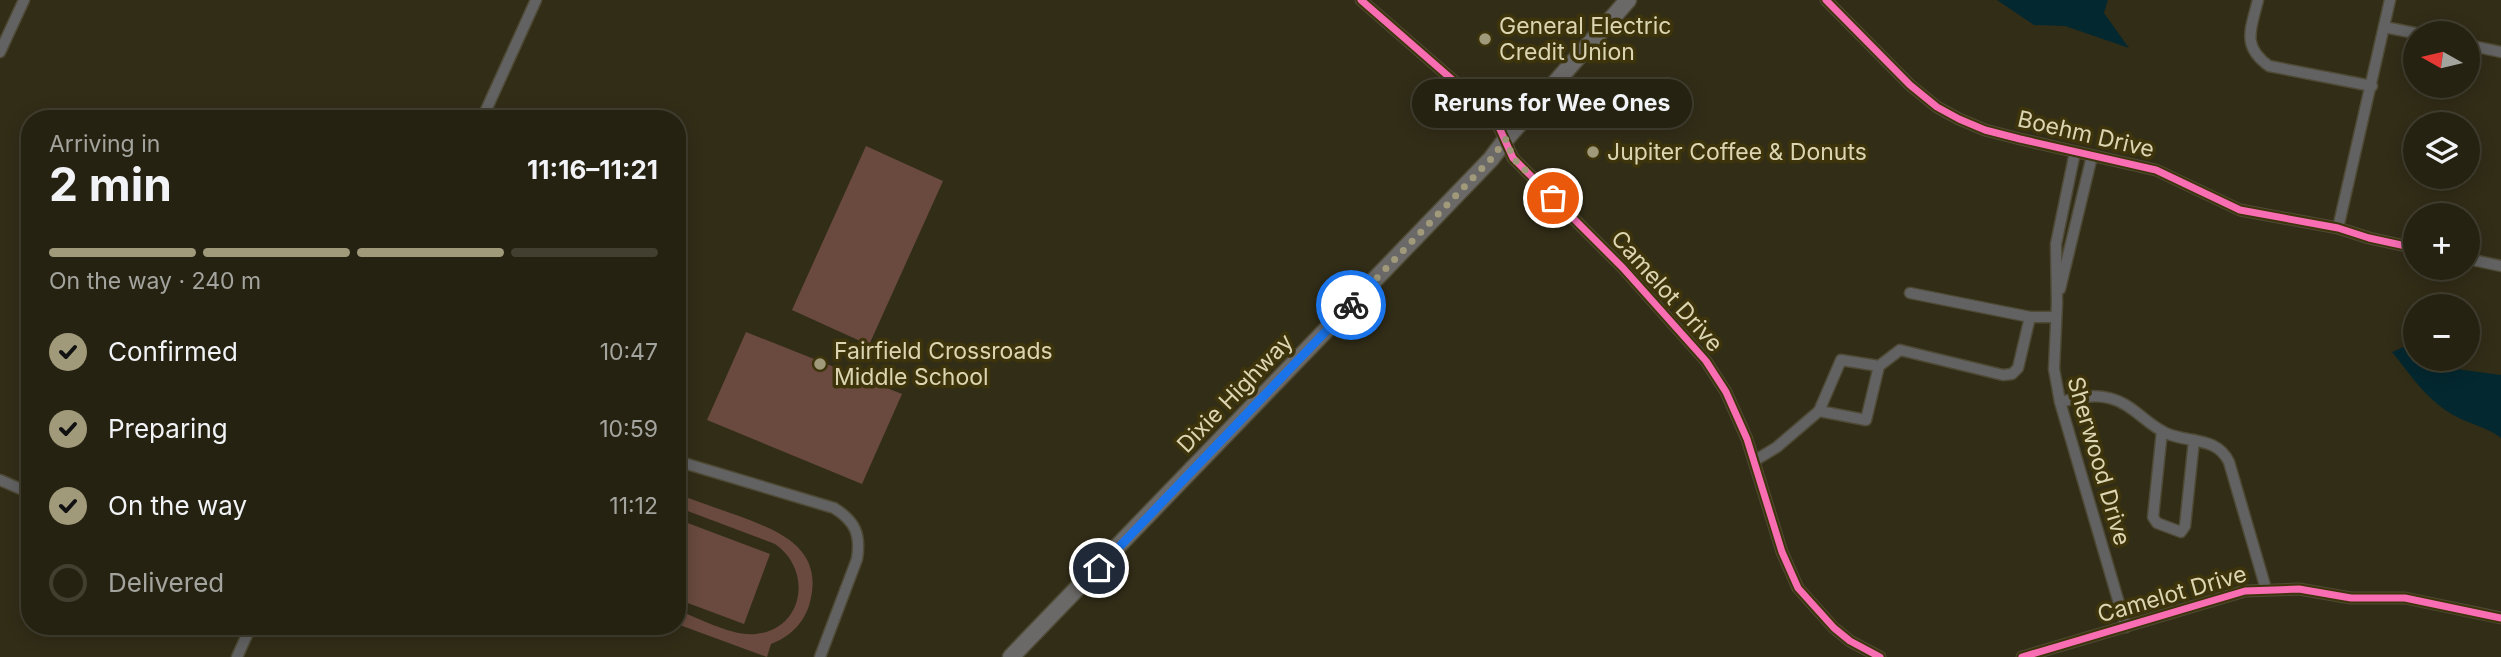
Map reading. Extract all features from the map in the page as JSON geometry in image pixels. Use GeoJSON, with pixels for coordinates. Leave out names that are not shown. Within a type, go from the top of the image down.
{"type":"FeatureCollection","features":[{"type":"Feature","properties":{"kind":"main road","name":"Dixie Highway"},"geometry":{"type":"LineString","coordinates":[[1012,657],[1485,164],[1628,0]]}},
{"type":"Feature","properties":{"kind":"street"},"geometry":{"type":"LineString","coordinates":[[0,52],[24,0]]}},
{"type":"Feature","properties":{"kind":"street"},"geometry":{"type":"LineString","coordinates":[[486,110],[536,0]]}},
{"type":"Feature","properties":{"kind":"street","name":"Camelot Drive"},"geometry":{"type":"LineString","coordinates":[[1361,0],[1494,116],[1513,158],[1623,268],[1706,361],[1726,392],[1754,461],[1782,552],[1798,588],[1834,628],[1850,641],[1880,657]]}},
{"type":"Feature","properties":{"kind":"street","name":"Boehm Drive"},"geometry":{"type":"LineString","coordinates":[[1826,0],[1910,85],[1937,107],[1959,119],[1985,130],[2156,170],[2241,210],[2338,228],[2403,245]]}},
{"type":"Feature","properties":{"kind":"street"},"geometry":{"type":"LineString","coordinates":[[2258,0],[2250,37],[2251,47],[2259,58],[2270,65],[2372,86]]}},
{"type":"Feature","properties":{"kind":"street"},"geometry":{"type":"LineString","coordinates":[[2338,228],[2390,0]]}},
{"type":"Feature","properties":{"kind":"street"},"geometry":{"type":"LineString","coordinates":[[2384,27],[2403,31]]}},
{"type":"Feature","properties":{"kind":"street"},"geometry":{"type":"LineString","coordinates":[[2480,48],[2501,52]]}},
{"type":"Feature","properties":{"kind":"street","name":"Sherwood Drive"},"geometry":{"type":"LineString","coordinates":[[2057,303],[2056,244],[2074,152]]}},
{"type":"Feature","properties":{"kind":"street","name":"Sherwood Drive"},"geometry":{"type":"LineString","coordinates":[[2092,156],[2057,303],[2053,369],[2060,402],[2126,627]]}},
{"type":"Feature","properties":{"kind":"street"},"geometry":{"type":"LineString","coordinates":[[2480,262],[2501,266]]}},
{"type":"Feature","properties":{"kind":"street"},"geometry":{"type":"LineString","coordinates":[[1910,293],[2030,317],[2055,317]]}},
{"type":"Feature","properties":{"kind":"street"},"geometry":{"type":"LineString","coordinates":[[1819,411],[1866,420],[1879,366],[1900,350],[2003,375],[2012,374],[2018,368],[2030,317]]}},
{"type":"Feature","properties":{"kind":"street"},"geometry":{"type":"LineString","coordinates":[[1754,461],[1777,447],[1819,411],[1841,360],[1879,366]]}},
{"type":"Feature","properties":{"kind":"street"},"geometry":{"type":"LineString","coordinates":[[2060,402],[2096,395],[2110,398],[2136,409],[2162,431],[2215,445],[2223,450],[2266,589]]}},
{"type":"Feature","properties":{"kind":"street"},"geometry":{"type":"LineString","coordinates":[[2162,431],[2153,517],[2157,523],[2181,532],[2185,526],[2194,440]]}},
{"type":"Feature","properties":{"kind":"street"},"geometry":{"type":"LineString","coordinates":[[686,464],[834,508],[848,516],[856,527],[859,544],[857,559],[820,657]]}},
{"type":"Feature","properties":{"kind":"street"},"geometry":{"type":"LineString","coordinates":[[0,480],[21,489]]}},
{"type":"Feature","properties":{"kind":"street","name":"Camelot Drive"},"geometry":{"type":"LineString","coordinates":[[2022,657],[2245,591],[2266,589],[2299,589],[2351,598],[2406,598],[2501,618]]}},
{"type":"Feature","properties":{"kind":"street"},"geometry":{"type":"LineString","coordinates":[[237,657],[247,635]]}},
{"type":"Feature","properties":{"kind":"shaded area"},"geometry":{"type":"Polygon","coordinates":[[[866,146],[943,181],[869,345],[792,310],[866,146]]]}},
{"type":"Feature","properties":{"kind":"shaded area"},"geometry":{"type":"Polygon","coordinates":[[[746,332],[902,394],[862,484],[707,420],[746,332]]]}},
{"type":"Feature","properties":{"kind":"shaded area"},"geometry":{"type":"Polygon","coordinates":[[[686,497],[769,528],[795,544],[810,568],[813,583],[810,602],[804,616],[796,628],[771,644],[767,657],[686,627],[686,614],[737,633],[747,634],[772,630],[785,621],[798,597],[798,583],[795,568],[787,555],[775,544],[686,510],[686,497]]]}},
{"type":"Feature","properties":{"kind":"shaded area"},"geometry":{"type":"Polygon","coordinates":[[[686,522],[770,554],[744,624],[686,602],[686,522]]]}},
{"type":"Feature","properties":{"kind":"water"},"geometry":{"type":"Polygon","coordinates":[[[1997,0],[2108,0],[2104,13],[2129,48],[2065,26],[2034,25],[1997,0]]]}},
{"type":"Feature","properties":{"kind":"water"},"geometry":{"type":"Polygon","coordinates":[[[2403,347],[2403,366],[2392,352],[2403,347]]]}},
{"type":"Feature","properties":{"kind":"water"},"geometry":{"type":"Polygon","coordinates":[[[2407,371],[2471,371],[2501,375],[2501,438],[2446,411],[2407,371]]]}},
{"type":"Feature","properties":{"kind":"cycle path"},"geometry":{"type":"LineString","coordinates":[[1361,0],[1494,116],[1513,158],[1623,268],[1706,361],[1726,392],[1747,439],[1782,552],[1798,588],[1834,628],[1850,641],[1880,657]]}},
{"type":"Feature","properties":{"kind":"cycle path"},"geometry":{"type":"LineString","coordinates":[[1826,0],[1910,85],[1937,107],[1959,119],[1985,130],[2156,170],[2240,210],[2338,228],[2403,245]]}},
{"type":"Feature","properties":{"kind":"cycle path"},"geometry":{"type":"LineString","coordinates":[[2022,657],[2245,591],[2299,589],[2351,598],[2405,598],[2501,618]]}},
{"type":"Feature","properties":{"kind":"way so far"},"geometry":{"type":"LineString","coordinates":[[1351,305],[1491,159],[1506,139],[1513,158],[1553,198]]}},
{"type":"Feature","properties":{"kind":"place","name":"General Electric Credit Union"},"geometry":{"type":"Point","coordinates":[1485,39]}},
{"type":"Feature","properties":{"kind":"place","name":"Jupiter Coffee & Donuts"},"geometry":{"type":"Point","coordinates":[1593,152]}},
{"type":"Feature","properties":{"kind":"place","name":"Reruns for Wee Ones"},"geometry":{"type":"Point","coordinates":[1553,198]}},
{"type":"Feature","properties":{"kind":"place","name":"Fairfield Crossroads Middle School"},"geometry":{"type":"Point","coordinates":[820,364]}},
{"type":"Feature","properties":{"kind":"route"},"geometry":{"type":"LineString","coordinates":[[1099,568],[1351,305]]}}]}
